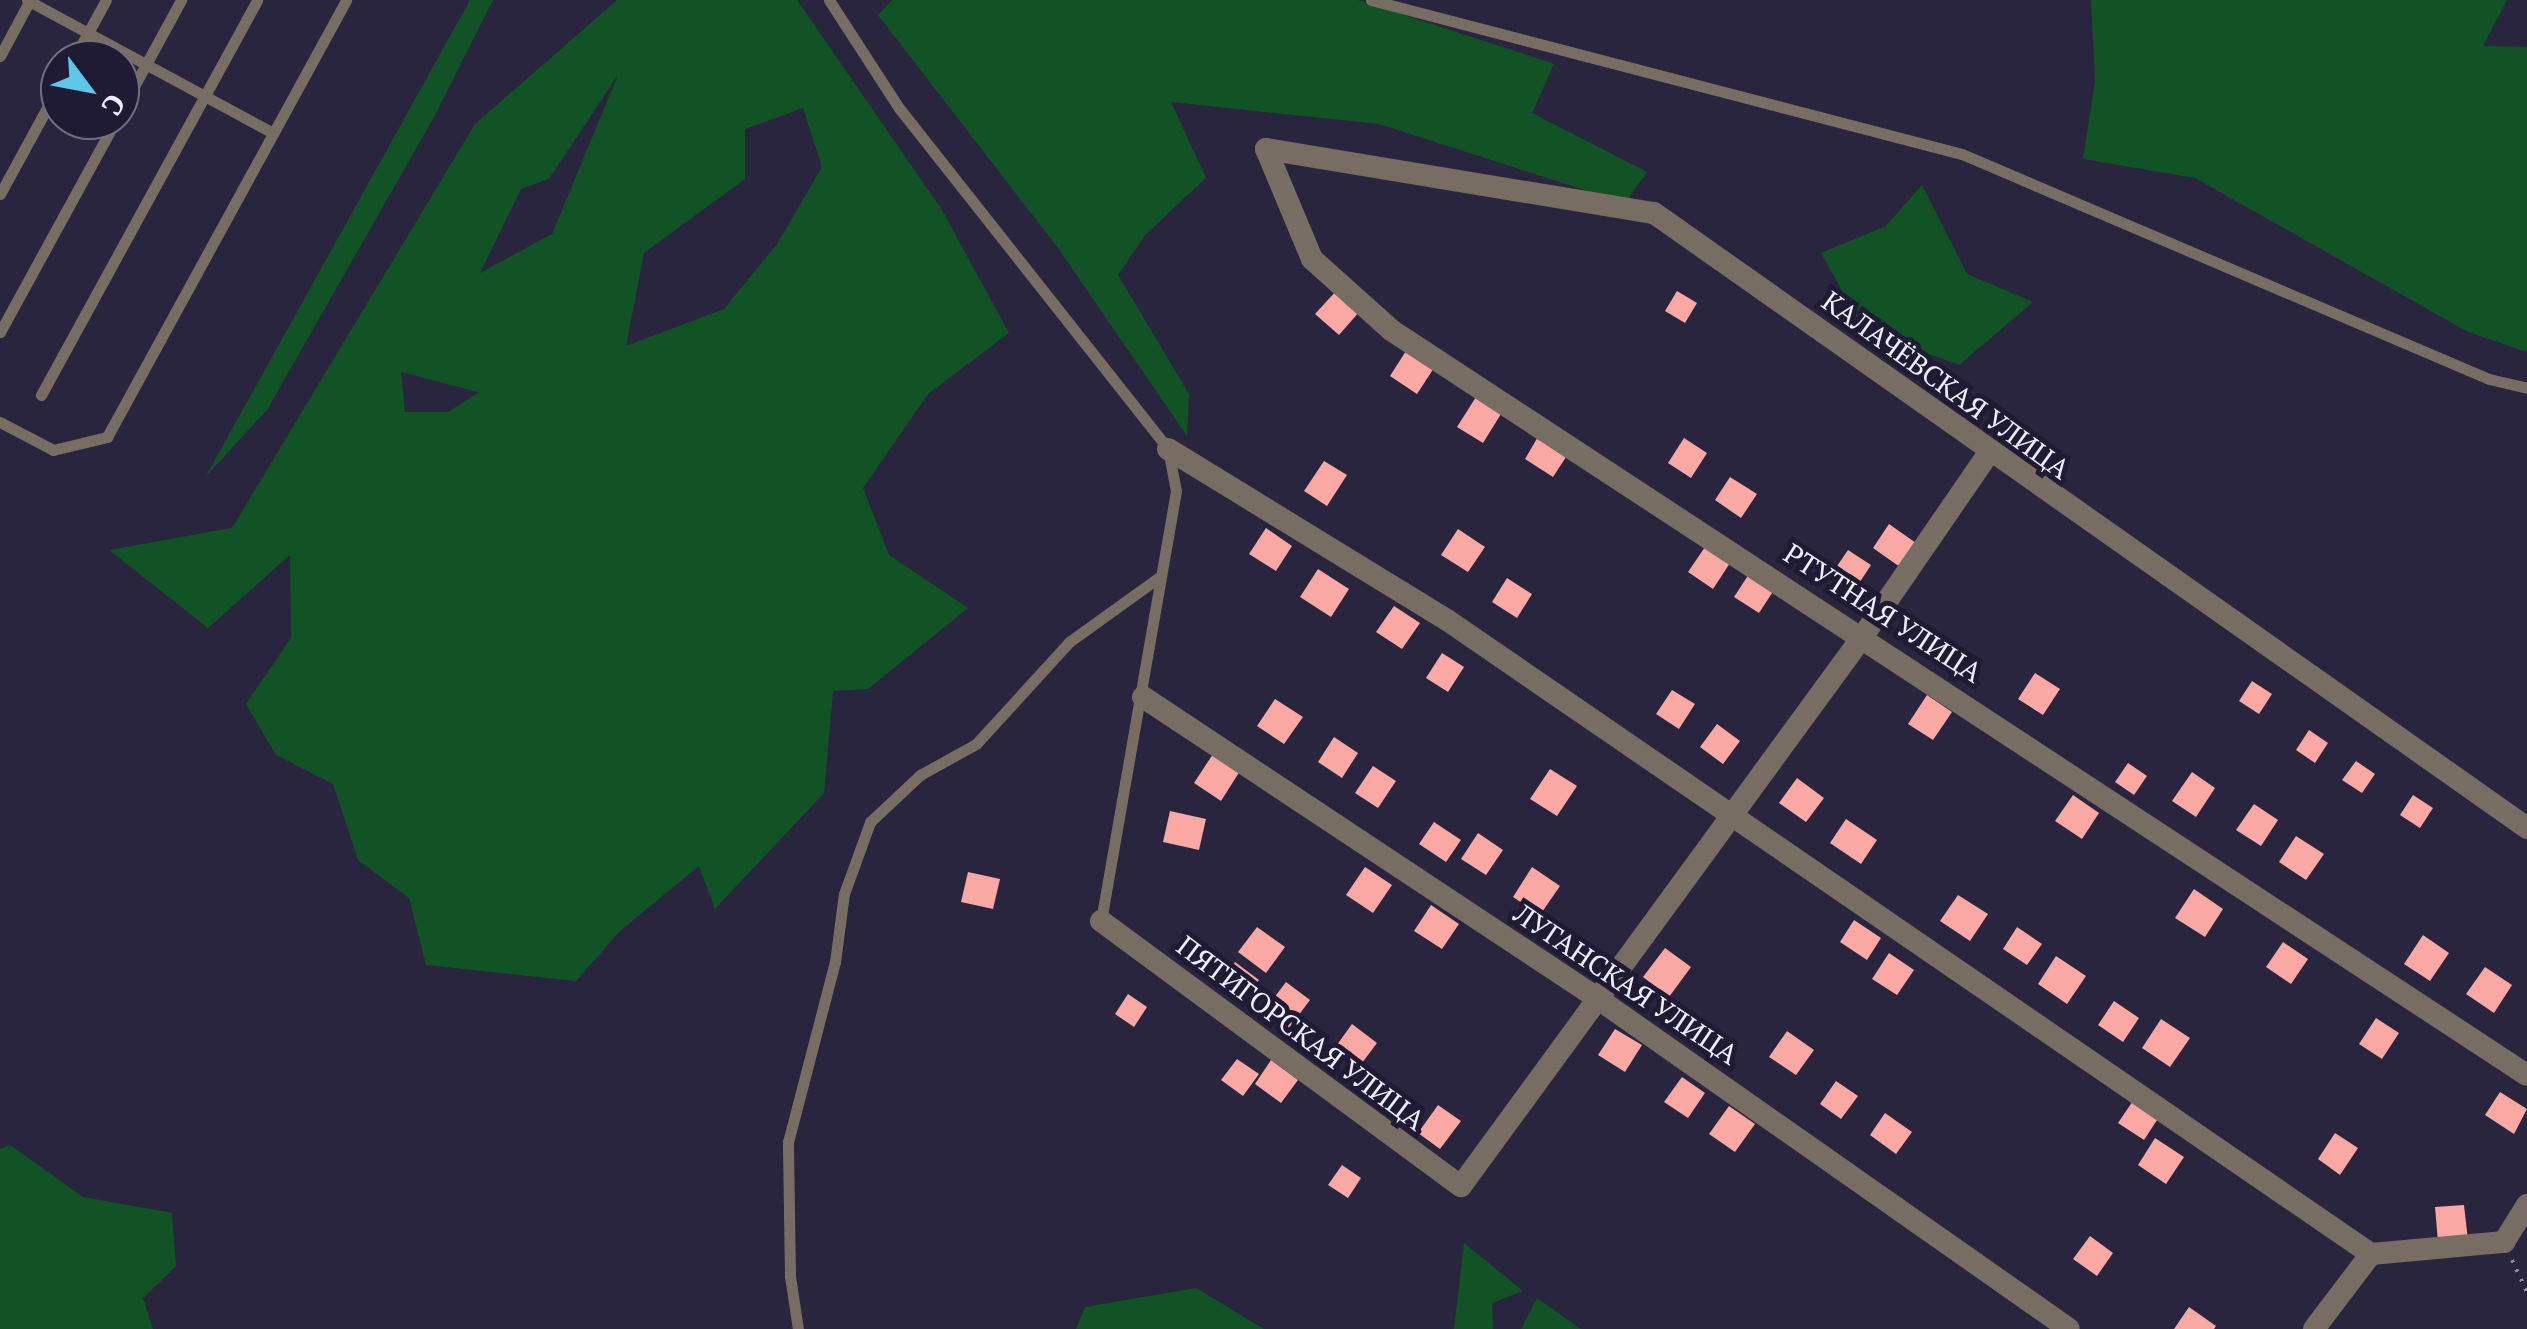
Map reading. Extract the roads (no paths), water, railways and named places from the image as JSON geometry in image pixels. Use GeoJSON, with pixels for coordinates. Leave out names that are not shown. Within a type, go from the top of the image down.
{"type":"FeatureCollection","features":[{"type":"Feature","properties":{"kind":"street","name":"КАЛАЧЁВСКАЯ УЛИЦА"},"geometry":{"type":"LineString","coordinates":[[1266,148],[1654,213],[1988,454],[2527,828]]}},
{"type":"Feature","properties":{"kind":"street","name":"РТУТНАЯ УЛИЦА"},"geometry":{"type":"LineString","coordinates":[[1266,148],[1312,259],[1391,330],[1864,636],[2527,1076]]}},
{"type":"Feature","properties":{"kind":"street"},"geometry":{"type":"LineString","coordinates":[[1168,449],[1447,620],[2371,1254],[2504,1242],[2527,1204]]}},
{"type":"Feature","properties":{"kind":"street"},"geometry":{"type":"LineString","coordinates":[[1597,998],[1727,815],[1864,636],[1988,454]]}},
{"type":"Feature","properties":{"kind":"street","name":"ЛУГАНСКАЯ УЛИЦА"},"geometry":{"type":"LineString","coordinates":[[1143,697],[1597,998],[2069,1329]]}},
{"type":"Feature","properties":{"kind":"street","name":"ПЯТИГОРСКАЯ УЛИЦА"},"geometry":{"type":"LineString","coordinates":[[1101,921],[1454,1184],[1467,1182],[1597,998]]}},
{"type":"Feature","properties":{"kind":"street"},"geometry":{"type":"LineString","coordinates":[[2314,1329],[2371,1254]]}},
{"type":"Feature","properties":{"kind":"lane"},"geometry":{"type":"LineString","coordinates":[[0,56],[29,0],[273,133]]}},
{"type":"Feature","properties":{"kind":"lane"},"geometry":{"type":"LineString","coordinates":[[84,40],[106,0]]}},
{"type":"Feature","properties":{"kind":"lane"},"geometry":{"type":"LineString","coordinates":[[140,75],[181,0]]}},
{"type":"Feature","properties":{"kind":"lane"},"geometry":{"type":"LineString","coordinates":[[41,395],[257,0]]}},
{"type":"Feature","properties":{"kind":"lane"},"geometry":{"type":"LineString","coordinates":[[0,422],[53,450],[108,437],[346,0]]}},
{"type":"Feature","properties":{"kind":"lane"},"geometry":{"type":"LineString","coordinates":[[828,0],[899,108],[1168,449],[1176,491],[1101,921]]}},
{"type":"Feature","properties":{"kind":"lane"},"geometry":{"type":"LineString","coordinates":[[1371,0],[1962,154],[2489,379],[2527,388]]}},
{"type":"Feature","properties":{"kind":"lane"},"geometry":{"type":"LineString","coordinates":[[0,194],[40,121]]}},
{"type":"Feature","properties":{"kind":"lane"},"geometry":{"type":"LineString","coordinates":[[0,332],[105,140]]}},
{"type":"Feature","properties":{"kind":"lane"},"geometry":{"type":"LineString","coordinates":[[798,1329],[790,1276],[788,1142],[835,962],[844,894],[870,822],[920,775],[976,744],[1069,642],[1158,578]]}}]}
